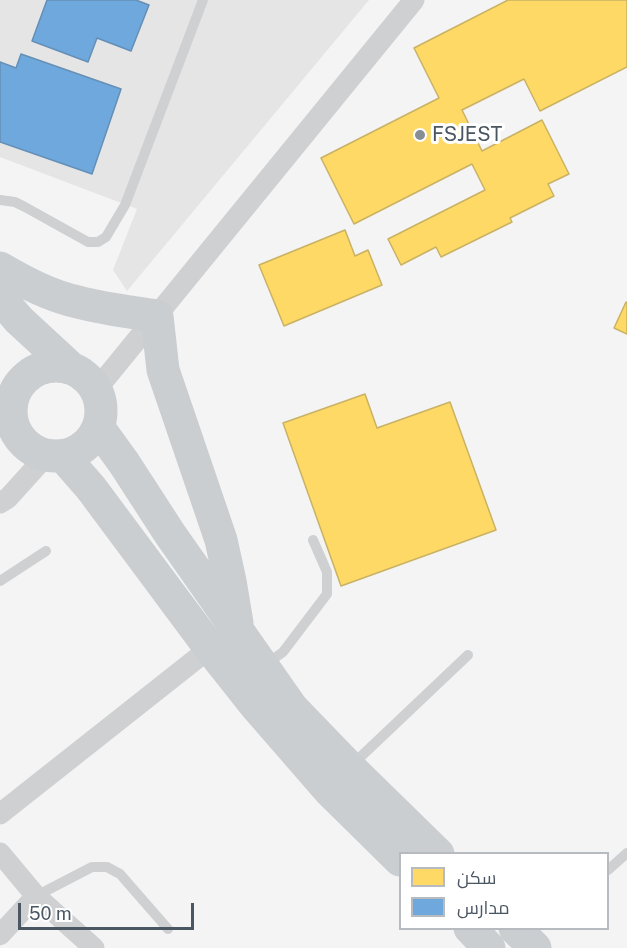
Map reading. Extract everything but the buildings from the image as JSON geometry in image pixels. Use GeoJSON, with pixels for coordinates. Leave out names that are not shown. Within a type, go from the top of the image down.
{"type":"FeatureCollection","features":[{"type":"Feature","properties":{"kind":"main road"},"geometry":{"type":"LineString","coordinates":[[0,268],[54,295],[76,302],[157,316],[163,370],[221,540],[238,629]]}},
{"type":"Feature","properties":{"kind":"main road"},"geometry":{"type":"LineString","coordinates":[[0,298],[19,320],[71,368],[86,376],[96,390],[101,415],[98,427],[90,441],[78,451],[54,456]]}},
{"type":"Feature","properties":{"kind":"main road"},"geometry":{"type":"LineString","coordinates":[[11,406],[18,386],[34,371],[49,366],[71,368]]}},
{"type":"Feature","properties":{"kind":"main road"},"geometry":{"type":"LineString","coordinates":[[0,372],[11,406],[12,423],[19,438],[30,449],[54,456],[92,488],[210,648],[256,706],[339,779],[435,852]]}},
{"type":"Feature","properties":{"kind":"main road"},"geometry":{"type":"LineString","coordinates":[[98,427],[339,779],[399,859]]}},
{"type":"Feature","properties":{"kind":"main road"},"geometry":{"type":"LineString","coordinates":[[472,930],[489,948]]}},
{"type":"Feature","properties":{"kind":"street"},"geometry":{"type":"LineString","coordinates":[[96,390],[414,0]]}},
{"type":"Feature","properties":{"kind":"street"},"geometry":{"type":"LineString","coordinates":[[0,503],[54,456]]}},
{"type":"Feature","properties":{"kind":"street"},"geometry":{"type":"LineString","coordinates":[[0,814],[210,648]]}},
{"type":"Feature","properties":{"kind":"street"},"geometry":{"type":"LineString","coordinates":[[0,853],[36,896],[94,948]]}},
{"type":"Feature","properties":{"kind":"street"},"geometry":{"type":"LineString","coordinates":[[0,934],[36,896]]}},
{"type":"Feature","properties":{"kind":"lane"},"geometry":{"type":"LineString","coordinates":[[0,200],[15,202],[88,242],[98,242],[106,237],[125,204],[203,0]]}},
{"type":"Feature","properties":{"kind":"lane"},"geometry":{"type":"LineString","coordinates":[[262,667],[283,652],[327,594],[327,572],[313,540]]}},
{"type":"Feature","properties":{"kind":"lane"},"geometry":{"type":"LineString","coordinates":[[0,581],[46,551]]}},
{"type":"Feature","properties":{"kind":"lane"},"geometry":{"type":"LineString","coordinates":[[339,779],[468,655]]}},
{"type":"Feature","properties":{"kind":"lane"},"geometry":{"type":"LineString","coordinates":[[609,869],[627,853]]}},
{"type":"Feature","properties":{"kind":"lane"},"geometry":{"type":"LineString","coordinates":[[36,896],[92,867],[107,867],[120,874],[168,929]]}},
{"type":"Feature","properties":{"kind":"shaded area"},"geometry":{"type":"Polygon","coordinates":[[[0,0],[369,0],[127,291],[113,270],[137,209],[0,157],[0,0]]]}},
{"type":"Feature","properties":{"kind":"place","name":"FSJEST"},"geometry":{"type":"Point","coordinates":[420,135]}}]}
